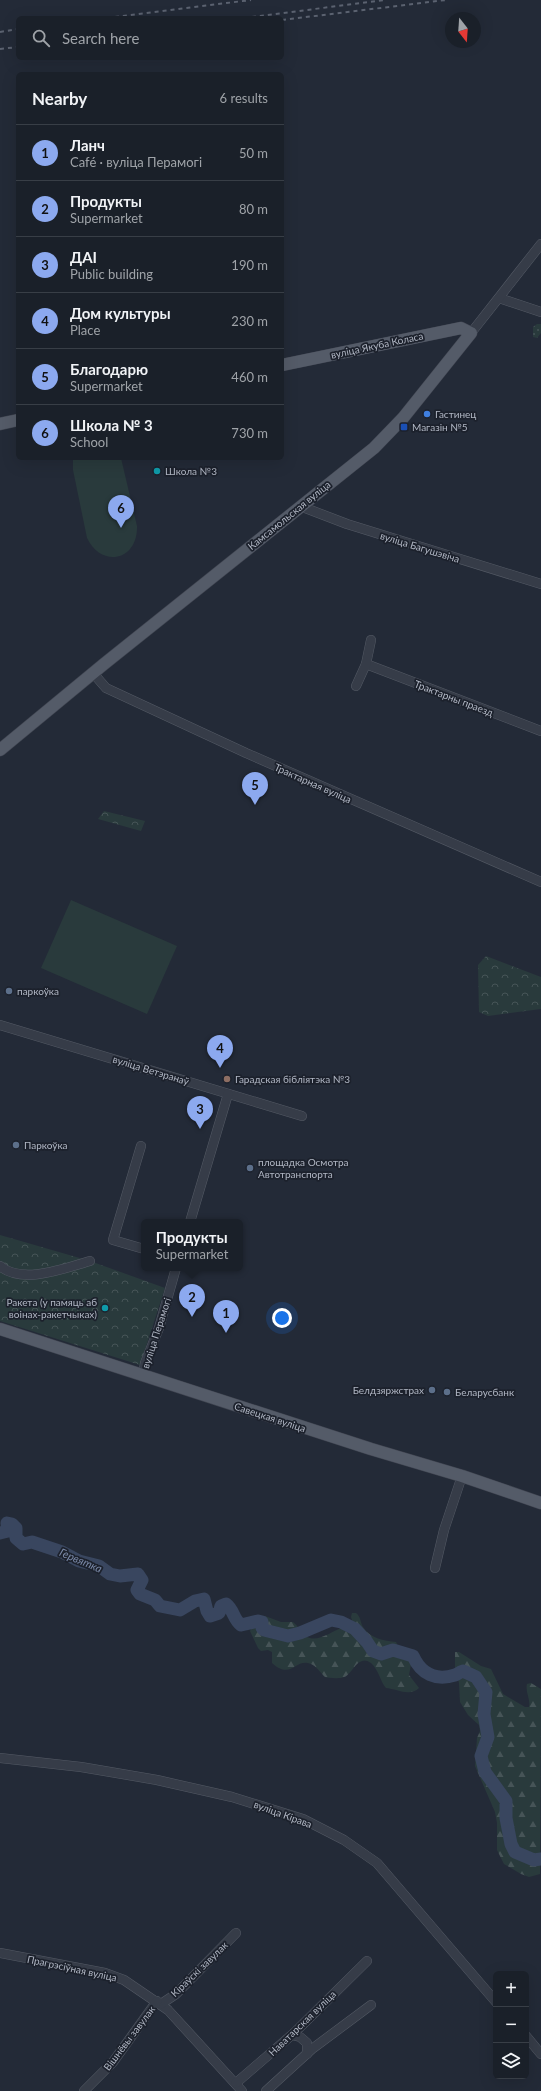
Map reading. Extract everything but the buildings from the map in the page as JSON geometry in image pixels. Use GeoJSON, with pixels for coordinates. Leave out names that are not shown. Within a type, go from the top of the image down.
{"type":"FeatureCollection","features":[{"type":"Feature","properties":{"kind":"main road","name":"вуліца Якуба Коласа"},"geometry":{"type":"LineString","coordinates":[[284,364],[461,328],[471,333]]}},
{"type":"Feature","properties":{"kind":"main road","name":"Камсамольская вуліца"},"geometry":{"type":"LineString","coordinates":[[0,750],[93,673],[374,448],[389,434],[471,333]]}},
{"type":"Feature","properties":{"kind":"main road"},"geometry":{"type":"LineString","coordinates":[[0,424],[16,420]]}},
{"type":"Feature","properties":{"kind":"main road","name":"Савецкая вуліца"},"geometry":{"type":"LineString","coordinates":[[0,1329],[394,1456],[462,1476],[541,1503]]}},
{"type":"Feature","properties":{"kind":"street","name":"Камсамольская вуліца"},"geometry":{"type":"LineString","coordinates":[[471,333],[541,244]]}},
{"type":"Feature","properties":{"kind":"street"},"geometry":{"type":"LineString","coordinates":[[499,298],[541,312]]}},
{"type":"Feature","properties":{"kind":"street","name":"вуліца Багушэвіча"},"geometry":{"type":"LineString","coordinates":[[300,506],[347,524],[541,584]]}},
{"type":"Feature","properties":{"kind":"street"},"geometry":{"type":"LineString","coordinates":[[356,686],[366,664],[371,640]]}},
{"type":"Feature","properties":{"kind":"street","name":"Трактарны праезд"},"geometry":{"type":"LineString","coordinates":[[366,664],[541,731]]}},
{"type":"Feature","properties":{"kind":"street","name":"Трактарная вуліца"},"geometry":{"type":"LineString","coordinates":[[93,673],[106,688],[246,753],[540,879]]}},
{"type":"Feature","properties":{"kind":"street","name":"вуліца Ветэранаў"},"geometry":{"type":"LineString","coordinates":[[0,1025],[302,1116]]}},
{"type":"Feature","properties":{"kind":"street"},"geometry":{"type":"LineString","coordinates":[[191,1219],[228,1094]]}},
{"type":"Feature","properties":{"kind":"street"},"geometry":{"type":"LineString","coordinates":[[141,1146],[113,1240],[141,1248]]}},
{"type":"Feature","properties":{"kind":"street"},"geometry":{"type":"LineString","coordinates":[[0,1266],[4,1270],[21,1275],[55,1271],[90,1261]]}},
{"type":"Feature","properties":{"kind":"street","name":"вуліца Перамогі"},"geometry":{"type":"LineString","coordinates":[[143,1376],[145,1363],[159,1328],[175,1271]]}},
{"type":"Feature","properties":{"kind":"street"},"geometry":{"type":"LineString","coordinates":[[435,1568],[444,1530],[462,1476]]}},
{"type":"Feature","properties":{"kind":"street","name":"вуліца Кірава"},"geometry":{"type":"LineString","coordinates":[[0,1758],[81,1767],[157,1780],[232,1797],[303,1819],[344,1840],[377,1863],[493,1998]]}},
{"type":"Feature","properties":{"kind":"street","name":"Кіраўскі завулак"},"geometry":{"type":"LineString","coordinates":[[159,2003],[176,1994],[236,1933]]}},
{"type":"Feature","properties":{"kind":"street","name":"Прагрэсіўная вуліца"},"geometry":{"type":"LineString","coordinates":[[0,1953],[105,1973],[124,1980],[159,2003],[178,2019],[242,2091]]}},
{"type":"Feature","properties":{"kind":"street","name":"Наватарская вуліца"},"geometry":{"type":"LineString","coordinates":[[236,2083],[292,2035],[367,1961]]}},
{"type":"Feature","properties":{"kind":"street","name":"Вішнёвы завулак"},"geometry":{"type":"LineString","coordinates":[[84,2091],[114,2062],[159,2003]]}},
{"type":"Feature","properties":{"kind":"street"},"geometry":{"type":"LineString","coordinates":[[266,2091],[307,2054],[371,2005]]}},
{"type":"Feature","properties":{"kind":"street"},"geometry":{"type":"LineString","coordinates":[[292,2035],[304,2040],[308,2046],[307,2054]]}},
{"type":"Feature","properties":{"kind":"street"},"geometry":{"type":"LineString","coordinates":[[529,2040],[541,2054]]}},
{"type":"Feature","properties":{"kind":"green space"},"geometry":{"type":"Polygon","coordinates":[[[537,324],[541,324],[541,333],[537,338],[533,337],[533,327],[537,324]]]}},
{"type":"Feature","properties":{"kind":"green space"},"geometry":{"type":"Polygon","coordinates":[[[73,460],[121,460],[137,526],[136,538],[132,547],[126,553],[110,557],[101,554],[93,548],[87,538],[73,470],[73,460]]]}},
{"type":"Feature","properties":{"kind":"green space"},"geometry":{"type":"Polygon","coordinates":[[[104,811],[145,821],[141,831],[98,819],[104,811]]]}},
{"type":"Feature","properties":{"kind":"green space"},"geometry":{"type":"Polygon","coordinates":[[[71,900],[177,946],[147,1014],[41,968],[71,900]]]}},
{"type":"Feature","properties":{"kind":"green space"},"geometry":{"type":"Polygon","coordinates":[[[486,956],[541,977],[541,1009],[488,1016],[479,1012],[478,965],[486,956]]]}},
{"type":"Feature","properties":{"kind":"green space"},"geometry":{"type":"Polygon","coordinates":[[[0,1235],[90,1261],[165,1288],[140,1365],[0,1321],[0,1235]]]}},
{"type":"Feature","properties":{"kind":"green space"},"geometry":{"type":"Polygon","coordinates":[[[352,1613],[356,1613],[358,1615],[363,1627],[369,1634],[382,1640],[396,1642],[397,1645],[412,1659],[409,1675],[419,1688],[412,1692],[403,1692],[386,1688],[374,1666],[366,1661],[362,1661],[347,1675],[340,1678],[325,1677],[315,1666],[306,1663],[301,1663],[284,1670],[272,1663],[272,1652],[268,1650],[261,1651],[258,1648],[250,1631],[255,1621],[265,1616],[281,1622],[293,1622],[306,1636],[314,1639],[342,1628],[354,1635],[356,1632],[351,1617],[352,1613]]]}},
{"type":"Feature","properties":{"kind":"green space"},"geometry":{"type":"Polygon","coordinates":[[[455,1652],[459,1652],[481,1666],[491,1669],[503,1694],[525,1707],[529,1707],[527,1684],[531,1683],[541,1689],[540,1874],[529,1877],[521,1874],[504,1864],[497,1850],[497,1823],[495,1812],[475,1766],[477,1738],[480,1731],[479,1725],[468,1715],[460,1702],[459,1683],[455,1667],[455,1652]]]}},
{"type":"Feature","properties":{"kind":"waterway","name":"Гервятка"},"geometry":{"type":"LineString","coordinates":[[0,1533],[8,1531],[7,1523],[12,1524],[16,1528],[16,1538],[23,1544],[32,1542],[62,1552],[79,1561],[99,1566],[110,1574],[120,1576],[138,1574],[142,1580],[137,1590],[140,1594],[155,1600],[160,1606],[180,1610],[195,1601],[204,1599],[210,1616],[219,1613],[221,1606],[226,1604],[229,1606],[236,1620],[241,1625],[258,1621],[262,1622],[262,1628],[264,1630],[288,1636],[300,1633],[331,1620],[341,1622],[355,1629],[373,1651],[381,1654],[393,1650],[413,1656],[425,1672],[435,1676],[448,1677],[463,1671],[476,1677],[486,1692],[484,1714],[488,1737],[481,1756],[485,1772],[506,1801],[506,1818],[511,1844],[515,1852],[534,1860],[541,1859]]}},
{"type":"Feature","properties":{"kind":"railway"},"geometry":{"type":"LineString","coordinates":[[123,16],[251,0]]}},
{"type":"Feature","properties":{"kind":"railway"},"geometry":{"type":"LineString","coordinates":[[260,16],[385,0]]}},
{"type":"Feature","properties":{"kind":"railway"},"geometry":{"type":"LineString","coordinates":[[284,20],[446,0]]}},
{"type":"Feature","properties":{"kind":"railway"},"geometry":{"type":"LineString","coordinates":[[0,32],[16,29]]}},
{"type":"Feature","properties":{"kind":"railway"},"geometry":{"type":"LineString","coordinates":[[0,49],[16,47]]}},
{"type":"Feature","properties":{"kind":"place","name":"Гастинец"},"geometry":{"type":"Point","coordinates":[427,414]}},
{"type":"Feature","properties":{"kind":"place","name":"Магазін №5"},"geometry":{"type":"Point","coordinates":[404,427]}},
{"type":"Feature","properties":{"kind":"place","name":"Школа №3"},"geometry":{"type":"Point","coordinates":[157,471]}},
{"type":"Feature","properties":{"kind":"place","name":"Школа № 3"},"geometry":{"type":"Point","coordinates":[121,528]}},
{"type":"Feature","properties":{"kind":"place","name":"Благодарю"},"geometry":{"type":"Point","coordinates":[255,805]}},
{"type":"Feature","properties":{"kind":"place","name":"паркоўка"},"geometry":{"type":"Point","coordinates":[9,991]}},
{"type":"Feature","properties":{"kind":"place","name":"Дом культуры"},"geometry":{"type":"Point","coordinates":[220,1068]}},
{"type":"Feature","properties":{"kind":"place","name":"Гарадская бібліятэка №3"},"geometry":{"type":"Point","coordinates":[227,1079]}},
{"type":"Feature","properties":{"kind":"place","name":"ДАІ"},"geometry":{"type":"Point","coordinates":[200,1129]}},
{"type":"Feature","properties":{"kind":"place","name":"Паркоўка"},"geometry":{"type":"Point","coordinates":[16,1145]}},
{"type":"Feature","properties":{"kind":"place","name":"площадка Осмотра Автотранспорта"},"geometry":{"type":"Point","coordinates":[250,1168]}},
{"type":"Feature","properties":{"kind":"place","name":"Ракета (у памяць аб воінах-ракетчыках)"},"geometry":{"type":"Point","coordinates":[105,1308]}},
{"type":"Feature","properties":{"kind":"place","name":"Продукты"},"geometry":{"type":"Point","coordinates":[192,1317]}},
{"type":"Feature","properties":{"kind":"place","name":"Ланч"},"geometry":{"type":"Point","coordinates":[226,1333]}},
{"type":"Feature","properties":{"kind":"place","name":"Белдзяржстрах"},"geometry":{"type":"Point","coordinates":[432,1390]}},
{"type":"Feature","properties":{"kind":"place","name":"Беларусбанк"},"geometry":{"type":"Point","coordinates":[447,1392]}}]}
